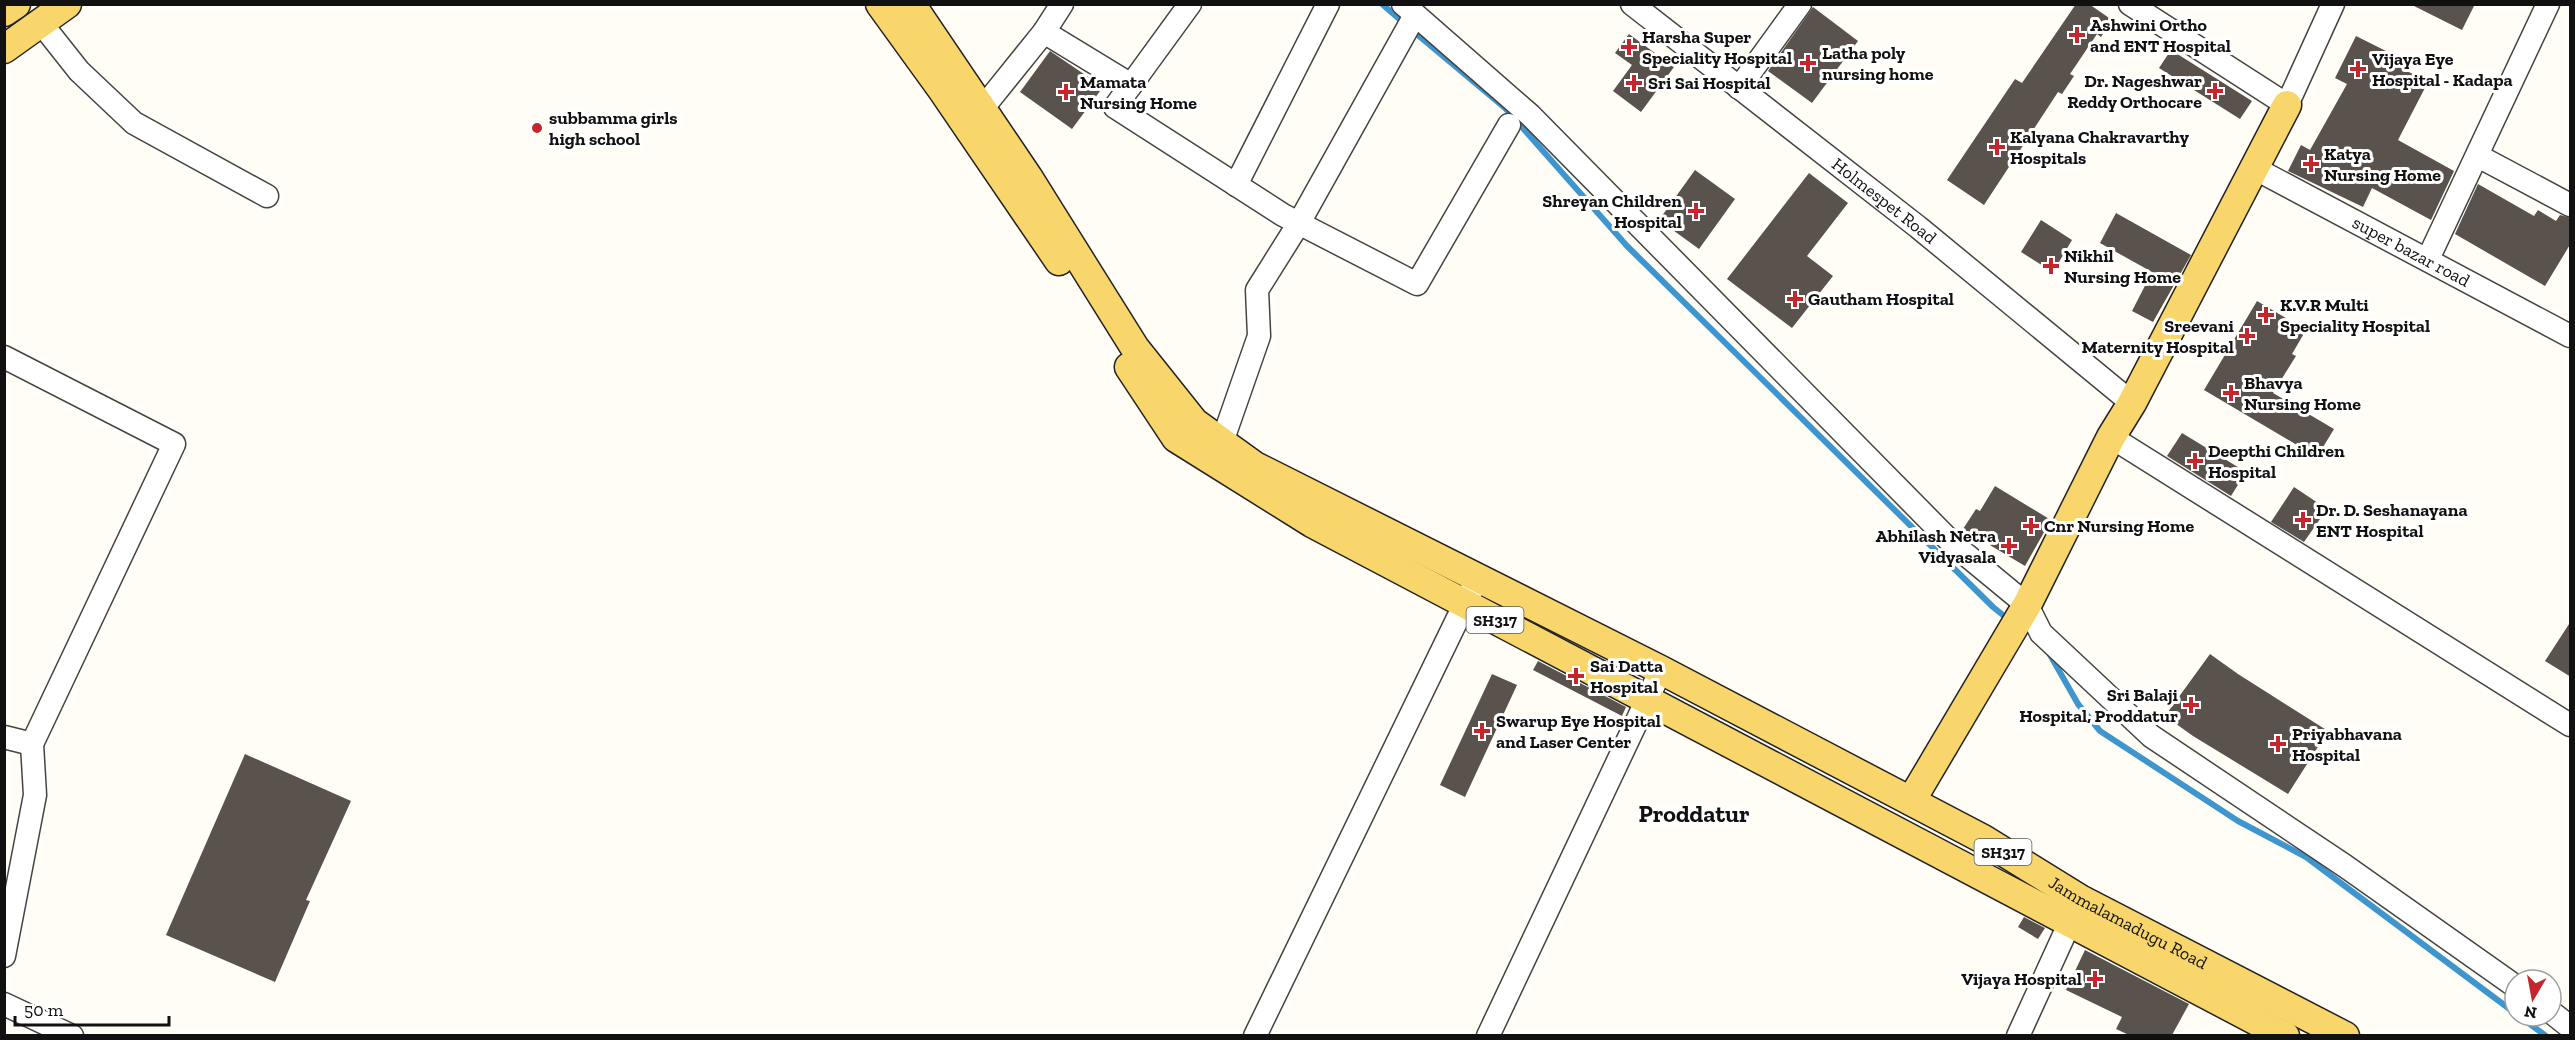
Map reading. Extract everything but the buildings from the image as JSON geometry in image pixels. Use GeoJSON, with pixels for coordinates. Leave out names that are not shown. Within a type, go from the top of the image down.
{"type":"FeatureCollection","features":[{"type":"Feature","properties":{"kind":"main road"},"geometry":{"type":"LineString","coordinates":[[4,12],[16,4]]}},
{"type":"Feature","properties":{"kind":"main road","name":"SH317"},"geometry":{"type":"LineString","coordinates":[[880,4],[944,91],[1176,438],[1312,523],[1646,701],[2075,911]]}},
{"type":"Feature","properties":{"kind":"main road","name":"SH317"},"geometry":{"type":"LineString","coordinates":[[911,4],[1028,177],[1135,348],[1194,422],[1255,466],[1661,670]]}},
{"type":"Feature","properties":{"kind":"main road"},"geometry":{"type":"LineString","coordinates":[[4,49],[55,10]]}},
{"type":"Feature","properties":{"kind":"main road"},"geometry":{"type":"LineString","coordinates":[[1911,801],[2027,605],[2111,437],[2132,403],[2287,105]]}},
{"type":"Feature","properties":{"kind":"main road","name":"Jammalamadugu Road"},"geometry":{"type":"LineString","coordinates":[[1661,670],[1983,840],[2075,911],[2276,1025],[2345,1035]]}},
{"type":"Feature","properties":{"kind":"street"},"geometry":{"type":"LineString","coordinates":[[982,109],[1044,32],[1062,4]]}},
{"type":"Feature","properties":{"kind":"street"},"geometry":{"type":"LineString","coordinates":[[1190,4],[1114,107],[1299,223],[1417,284],[1509,125]]}},
{"type":"Feature","properties":{"kind":"street"},"geometry":{"type":"LineString","coordinates":[[1236,185],[1328,4]]}},
{"type":"Feature","properties":{"kind":"street","name":"Holmespet Road"},"geometry":{"type":"LineString","coordinates":[[1632,4],[1918,227],[2132,403]]}},
{"type":"Feature","properties":{"kind":"street"},"geometry":{"type":"LineString","coordinates":[[1739,88],[1800,4]]}},
{"type":"Feature","properties":{"kind":"street"},"geometry":{"type":"LineString","coordinates":[[2130,4],[2287,105],[2332,4]]}},
{"type":"Feature","properties":{"kind":"street"},"geometry":{"type":"LineString","coordinates":[[2428,259],[2548,4]]}},
{"type":"Feature","properties":{"kind":"street"},"geometry":{"type":"LineString","coordinates":[[55,10],[79,71],[134,123],[267,196]]}},
{"type":"Feature","properties":{"kind":"street"},"geometry":{"type":"LineString","coordinates":[[1222,442],[1259,336],[1257,290],[1299,223],[1409,10],[1530,115],[1953,544],[2027,605],[2041,633],[2151,736],[2346,866],[2503,977]]}},
{"type":"Feature","properties":{"kind":"street"},"geometry":{"type":"LineString","coordinates":[[1044,32],[1131,85]]}},
{"type":"Feature","properties":{"kind":"street"},"geometry":{"type":"LineString","coordinates":[[2478,156],[2571,205]]}},
{"type":"Feature","properties":{"kind":"street","name":"super bazar road"},"geometry":{"type":"LineString","coordinates":[[2254,168],[2571,336]]}},
{"type":"Feature","properties":{"kind":"street"},"geometry":{"type":"LineString","coordinates":[[4,357],[174,444],[32,744],[35,795],[4,956]]}},
{"type":"Feature","properties":{"kind":"street"},"geometry":{"type":"LineString","coordinates":[[2111,437],[2571,725]]}},
{"type":"Feature","properties":{"kind":"street"},"geometry":{"type":"LineString","coordinates":[[1255,1035],[1477,579]]}},
{"type":"Feature","properties":{"kind":"street"},"geometry":{"type":"LineString","coordinates":[[1488,1035],[1661,670]]}},
{"type":"Feature","properties":{"kind":"street"},"geometry":{"type":"LineString","coordinates":[[4,737],[32,744]]}},
{"type":"Feature","properties":{"kind":"street"},"geometry":{"type":"LineString","coordinates":[[2018,1035],[2075,911]]}},
{"type":"Feature","properties":{"kind":"street"},"geometry":{"type":"LineString","coordinates":[[4,1004],[72,1035]]}},
{"type":"Feature","properties":{"kind":"waterway"},"geometry":{"type":"LineString","coordinates":[[1382,4],[1405,24]]}},
{"type":"Feature","properties":{"kind":"waterway"},"geometry":{"type":"LineString","coordinates":[[1413,31],[1505,108],[1627,246],[1993,607],[2009,620]]}},
{"type":"Feature","properties":{"kind":"waterway"},"geometry":{"type":"LineString","coordinates":[[2049,653],[2078,704],[2100,731],[2238,821],[2306,857],[2503,1004]]}},
{"type":"Feature","properties":{"kind":"waterway"},"geometry":{"type":"LineString","coordinates":[[2535,1028],[2546,1036]]}},
{"type":"Feature","properties":{"kind":"place","name":"Ashwini Ortho and ENT Hospital"},"geometry":{"type":"Point","coordinates":[2077,35]}},
{"type":"Feature","properties":{"kind":"place","name":"Harsha Super Speciality Hospital"},"geometry":{"type":"Point","coordinates":[1629,47]}},
{"type":"Feature","properties":{"kind":"place","name":"Latha poly nursing home"},"geometry":{"type":"Point","coordinates":[1808,63]}},
{"type":"Feature","properties":{"kind":"place","name":"Vijaya Eye Hospital - Kadapa"},"geometry":{"type":"Point","coordinates":[2358,69]}},
{"type":"Feature","properties":{"kind":"place","name":"Sri Sai Hospital"},"geometry":{"type":"Point","coordinates":[1634,83]}},
{"type":"Feature","properties":{"kind":"place","name":"Dr. Nageshwar Reddy Orthocare"},"geometry":{"type":"Point","coordinates":[2215,91]}},
{"type":"Feature","properties":{"kind":"place","name":"Mamata Nursing Home"},"geometry":{"type":"Point","coordinates":[1066,92]}},
{"type":"Feature","properties":{"kind":"place","name":"subbamma girls high school"},"geometry":{"type":"Point","coordinates":[537,128]}},
{"type":"Feature","properties":{"kind":"place","name":"Kalyana Chakravarthy Hospitals"},"geometry":{"type":"Point","coordinates":[1997,147]}},
{"type":"Feature","properties":{"kind":"place","name":"Katya Nursing Home"},"geometry":{"type":"Point","coordinates":[2311,164]}},
{"type":"Feature","properties":{"kind":"place","name":"Shreyan Children Hospital"},"geometry":{"type":"Point","coordinates":[1696,211]}},
{"type":"Feature","properties":{"kind":"place","name":"Nikhil Nursing Home"},"geometry":{"type":"Point","coordinates":[2051,266]}},
{"type":"Feature","properties":{"kind":"place","name":"Gautham Hospital"},"geometry":{"type":"Point","coordinates":[1795,299]}},
{"type":"Feature","properties":{"kind":"place","name":"K.V.R Multi Speciality Hospital"},"geometry":{"type":"Point","coordinates":[2266,315]}},
{"type":"Feature","properties":{"kind":"place","name":"Sreevani Maternity Hospital"},"geometry":{"type":"Point","coordinates":[2247,336]}},
{"type":"Feature","properties":{"kind":"place","name":"Bhavya Nursing Home"},"geometry":{"type":"Point","coordinates":[2231,393]}},
{"type":"Feature","properties":{"kind":"place","name":"Deepthi Children Hospital"},"geometry":{"type":"Point","coordinates":[2195,461]}},
{"type":"Feature","properties":{"kind":"place","name":"Dr. D. Seshanayana ENT Hospital"},"geometry":{"type":"Point","coordinates":[2303,520]}},
{"type":"Feature","properties":{"kind":"place","name":"Cnr Nursing Home"},"geometry":{"type":"Point","coordinates":[2031,526]}},
{"type":"Feature","properties":{"kind":"place","name":"Abhilash Netra Vidyasala"},"geometry":{"type":"Point","coordinates":[2009,546]}},
{"type":"Feature","properties":{"kind":"place","name":"Sai Datta Hospital"},"geometry":{"type":"Point","coordinates":[1576,676]}},
{"type":"Feature","properties":{"kind":"place","name":"Sri Balaji Hospital, Proddatur"},"geometry":{"type":"Point","coordinates":[2191,705]}},
{"type":"Feature","properties":{"kind":"place","name":"Swarup Eye Hospital and Laser Center"},"geometry":{"type":"Point","coordinates":[1482,731]}},
{"type":"Feature","properties":{"kind":"place","name":"Priyabhavana Hospital"},"geometry":{"type":"Point","coordinates":[2278,744]}},
{"type":"Feature","properties":{"kind":"place","name":"Vijaya Hospital"},"geometry":{"type":"Point","coordinates":[2095,979]}},
{"type":"Feature","properties":{"kind":"district","name":"Proddatur"},"geometry":{"type":"Point","coordinates":[1694,813]}}]}
